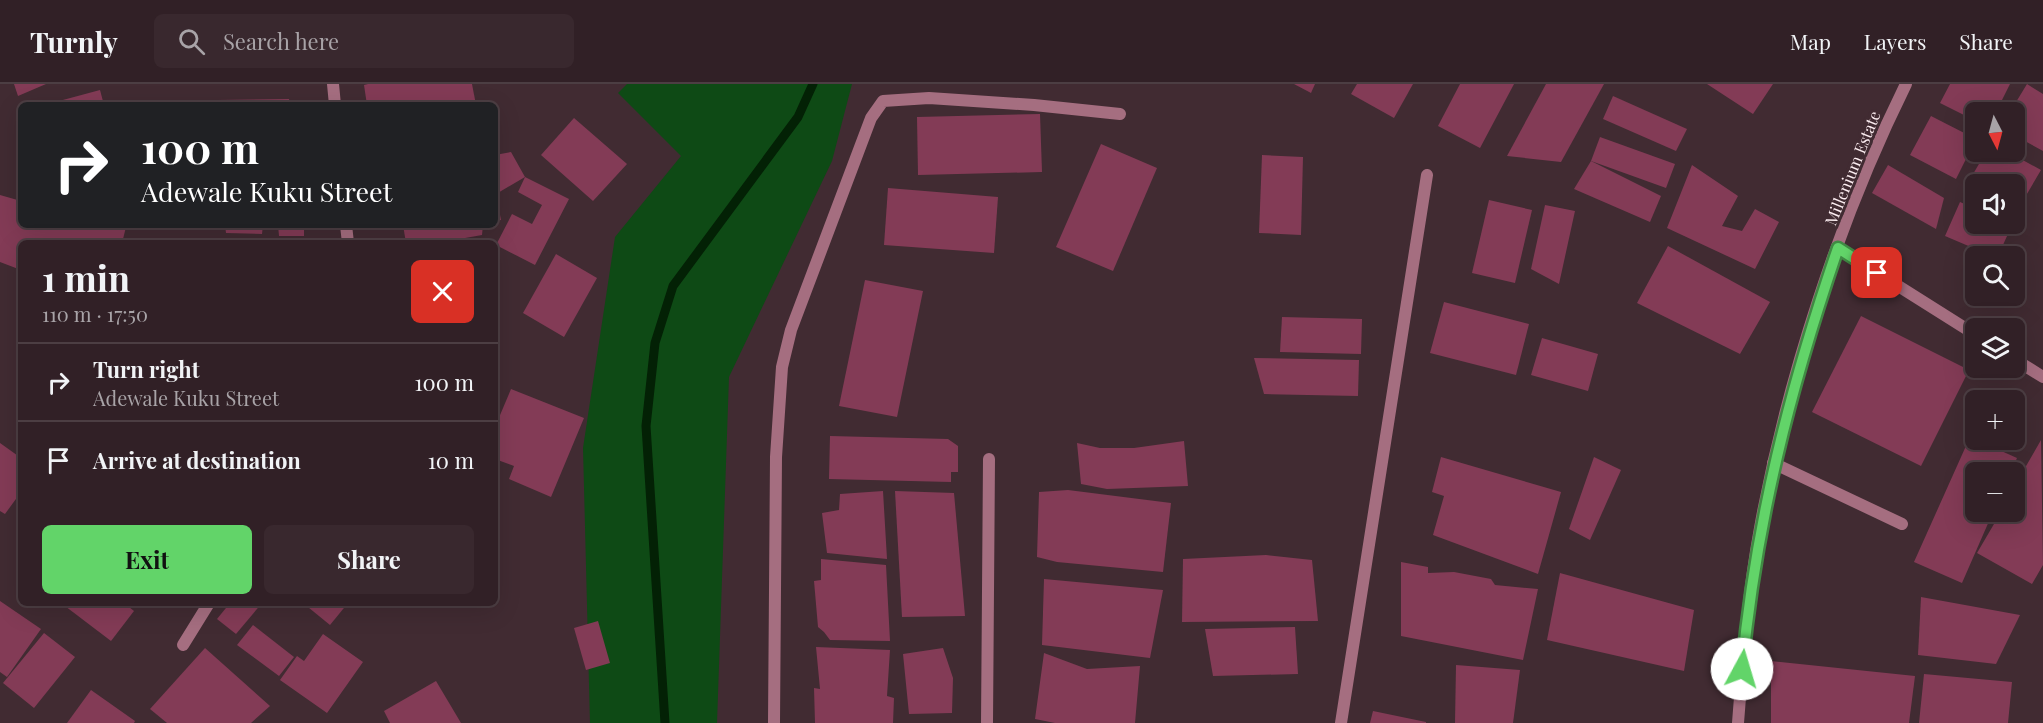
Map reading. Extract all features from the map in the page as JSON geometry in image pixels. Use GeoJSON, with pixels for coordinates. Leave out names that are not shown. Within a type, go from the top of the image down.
{"type":"FeatureCollection","features":[{"type":"Feature","properties":{"kind":"street"},"geometry":{"type":"LineString","coordinates":[[333,84],[335,102]]}},
{"type":"Feature","properties":{"kind":"street","name":"Millenium Estate"},"geometry":{"type":"LineString","coordinates":[[1738,723],[1759,530],[1773,463],[1809,331],[1850,207],[1906,84]]}},
{"type":"Feature","properties":{"kind":"street"},"geometry":{"type":"LineString","coordinates":[[774,723],[776,457],[782,367],[791,330],[871,118],[883,101],[910,98],[1034,105],[1120,114]]}},
{"type":"Feature","properties":{"kind":"street"},"geometry":{"type":"LineString","coordinates":[[1341,723],[1427,175]]}},
{"type":"Feature","properties":{"kind":"street"},"geometry":{"type":"LineString","coordinates":[[1838,248],[1965,327]]}},
{"type":"Feature","properties":{"kind":"street"},"geometry":{"type":"LineString","coordinates":[[2025,366],[2043,377]]}},
{"type":"Feature","properties":{"kind":"street"},"geometry":{"type":"LineString","coordinates":[[987,723],[989,459]]}},
{"type":"Feature","properties":{"kind":"street"},"geometry":{"type":"LineString","coordinates":[[1773,463],[1902,524]]}},
{"type":"Feature","properties":{"kind":"street"},"geometry":{"type":"LineString","coordinates":[[183,645],[207,606]]}},
{"type":"Feature","properties":{"kind":"green space"},"geometry":{"type":"Polygon","coordinates":[[[627,84],[852,84],[832,161],[729,377],[717,723],[590,723],[583,448],[615,237],[681,156],[618,93],[627,84]]]}},
{"type":"Feature","properties":{"kind":"building"},"geometry":{"type":"Polygon","coordinates":[[[14,84],[46,84],[18,96],[14,84]]]}},
{"type":"Feature","properties":{"kind":"building"},"geometry":{"type":"Polygon","coordinates":[[[472,84],[475,102],[367,102],[364,85],[472,84]]]}},
{"type":"Feature","properties":{"kind":"building"},"geometry":{"type":"Polygon","coordinates":[[[1294,84],[1315,84],[1311,93],[1294,84]]]}},
{"type":"Feature","properties":{"kind":"building"},"geometry":{"type":"Polygon","coordinates":[[[1357,84],[1413,84],[1394,118],[1351,94],[1357,84]]]}},
{"type":"Feature","properties":{"kind":"building"},"geometry":{"type":"Polygon","coordinates":[[[1460,84],[1514,84],[1480,148],[1438,126],[1460,84]]]}},
{"type":"Feature","properties":{"kind":"building"},"geometry":{"type":"Polygon","coordinates":[[[1546,84],[1604,84],[1561,162],[1507,156],[1546,84]]]}},
{"type":"Feature","properties":{"kind":"building"},"geometry":{"type":"Polygon","coordinates":[[[1707,84],[1773,84],[1753,114],[1707,84]]]}},
{"type":"Feature","properties":{"kind":"building"},"geometry":{"type":"Polygon","coordinates":[[[1950,84],[2010,84],[2001,102],[1965,102],[1965,116],[1940,103],[1950,84]]]}},
{"type":"Feature","properties":{"kind":"building"},"geometry":{"type":"Polygon","coordinates":[[[2027,84],[2043,94],[2043,151],[2025,141],[2025,102],[2016,102],[2027,84]]]}},
{"type":"Feature","properties":{"kind":"building"},"geometry":{"type":"Polygon","coordinates":[[[100,90],[103,102],[55,102],[100,90]]]}},
{"type":"Feature","properties":{"kind":"building"},"geometry":{"type":"Polygon","coordinates":[[[1613,96],[1687,129],[1676,151],[1603,119],[1613,96]]]}},
{"type":"Feature","properties":{"kind":"building"},"geometry":{"type":"Polygon","coordinates":[[[289,99],[290,102],[217,102],[217,100],[289,99]]]}},
{"type":"Feature","properties":{"kind":"building"},"geometry":{"type":"Polygon","coordinates":[[[1040,114],[1042,172],[918,175],[917,117],[1040,114]]]}},
{"type":"Feature","properties":{"kind":"building"},"geometry":{"type":"Polygon","coordinates":[[[1931,116],[1965,133],[1965,161],[1956,179],[1910,155],[1931,116]]]}},
{"type":"Feature","properties":{"kind":"building"},"geometry":{"type":"Polygon","coordinates":[[[574,118],[627,164],[593,201],[541,155],[574,118]]]}},
{"type":"Feature","properties":{"kind":"building"},"geometry":{"type":"Polygon","coordinates":[[[1600,137],[1675,164],[1666,188],[1591,161],[1600,137]]]}},
{"type":"Feature","properties":{"kind":"building"},"geometry":{"type":"Polygon","coordinates":[[[1101,144],[1157,168],[1113,271],[1056,247],[1101,144]]]}},
{"type":"Feature","properties":{"kind":"building"},"geometry":{"type":"Polygon","coordinates":[[[511,152],[525,177],[498,193],[498,154],[511,152]]]}},
{"type":"Feature","properties":{"kind":"building"},"geometry":{"type":"Polygon","coordinates":[[[1262,155],[1303,157],[1301,235],[1259,233],[1262,155]]]}},
{"type":"Feature","properties":{"kind":"building"},"geometry":{"type":"Polygon","coordinates":[[[1591,161],[1661,196],[1650,222],[1574,189],[1591,161]]]}},
{"type":"Feature","properties":{"kind":"building"},"geometry":{"type":"Polygon","coordinates":[[[2025,161],[2041,170],[2025,197],[2025,174],[1973,174],[1980,162],[2025,161]]]}},
{"type":"Feature","properties":{"kind":"building"},"geometry":{"type":"Polygon","coordinates":[[[1692,165],[1738,196],[1722,226],[1742,231],[1755,209],[1779,222],[1755,269],[1667,228],[1692,165]]]}},
{"type":"Feature","properties":{"kind":"building"},"geometry":{"type":"Polygon","coordinates":[[[1888,165],[1944,198],[1936,229],[1872,193],[1888,165]]]}},
{"type":"Feature","properties":{"kind":"building"},"geometry":{"type":"Polygon","coordinates":[[[525,177],[569,199],[535,265],[498,246],[498,241],[512,214],[532,224],[542,205],[518,192],[525,177]]]}},
{"type":"Feature","properties":{"kind":"building"},"geometry":{"type":"Polygon","coordinates":[[[888,188],[998,197],[994,253],[884,245],[888,188]]]}},
{"type":"Feature","properties":{"kind":"building"},"geometry":{"type":"Polygon","coordinates":[[[0,195],[18,200],[18,228],[126,228],[123,240],[18,240],[18,269],[0,262],[0,195]]]}},
{"type":"Feature","properties":{"kind":"building"},"geometry":{"type":"Polygon","coordinates":[[[1489,200],[1532,210],[1515,283],[1472,273],[1489,200]]]}},
{"type":"Feature","properties":{"kind":"building"},"geometry":{"type":"Polygon","coordinates":[[[1960,202],[1965,204],[1965,234],[2008,234],[2003,246],[1968,246],[1945,236],[1960,202]]]}},
{"type":"Feature","properties":{"kind":"building"},"geometry":{"type":"Polygon","coordinates":[[[498,204],[501,220],[498,220],[498,204]]]}},
{"type":"Feature","properties":{"kind":"building"},"geometry":{"type":"Polygon","coordinates":[[[1545,205],[1575,211],[1559,284],[1531,269],[1545,205]]]}},
{"type":"Feature","properties":{"kind":"building"},"geometry":{"type":"Polygon","coordinates":[[[225,228],[263,228],[262,234],[226,233],[225,228]]]}},
{"type":"Feature","properties":{"kind":"building"},"geometry":{"type":"Polygon","coordinates":[[[278,228],[304,228],[304,236],[279,236],[278,228]]]}},
{"type":"Feature","properties":{"kind":"building"},"geometry":{"type":"Polygon","coordinates":[[[404,228],[483,228],[482,235],[454,240],[406,240],[404,228]]]}},
{"type":"Feature","properties":{"kind":"building"},"geometry":{"type":"Polygon","coordinates":[[[1668,246],[1770,302],[1740,354],[1637,303],[1668,246]]]}},
{"type":"Feature","properties":{"kind":"building"},"geometry":{"type":"Polygon","coordinates":[[[556,254],[597,278],[564,337],[523,313],[556,254]]]}},
{"type":"Feature","properties":{"kind":"building"},"geometry":{"type":"Polygon","coordinates":[[[865,280],[923,291],[897,417],[839,406],[865,280]]]}},
{"type":"Feature","properties":{"kind":"building"},"geometry":{"type":"Polygon","coordinates":[[[1444,302],[1529,324],[1516,375],[1430,353],[1444,302]]]}},
{"type":"Feature","properties":{"kind":"building"},"geometry":{"type":"Polygon","coordinates":[[[1861,316],[1965,368],[1965,378],[1921,466],[1812,412],[1861,316]]]}},
{"type":"Feature","properties":{"kind":"building"},"geometry":{"type":"Polygon","coordinates":[[[1282,317],[1362,319],[1361,354],[1280,352],[1282,317]]]}},
{"type":"Feature","properties":{"kind":"building"},"geometry":{"type":"Polygon","coordinates":[[[1542,338],[1598,354],[1588,391],[1531,375],[1542,338]]]}},
{"type":"Feature","properties":{"kind":"building"},"geometry":{"type":"Polygon","coordinates":[[[1254,358],[1359,360],[1358,396],[1264,394],[1254,358]]]}},
{"type":"Feature","properties":{"kind":"building"},"geometry":{"type":"Polygon","coordinates":[[[511,389],[584,418],[551,497],[509,479],[514,466],[498,460],[498,420],[511,389]]]}},
{"type":"Feature","properties":{"kind":"building"},"geometry":{"type":"Polygon","coordinates":[[[830,436],[948,439],[958,446],[958,472],[951,472],[951,482],[829,479],[830,436]]]}},
{"type":"Feature","properties":{"kind":"building"},"geometry":{"type":"Polygon","coordinates":[[[2041,440],[2043,565],[2032,584],[1977,553],[1995,522],[2025,522],[2025,468],[2041,440]]]}},
{"type":"Feature","properties":{"kind":"building"},"geometry":{"type":"Polygon","coordinates":[[[1184,441],[1188,486],[1107,489],[1081,484],[1077,443],[1100,448],[1134,448],[1184,441]]]}},
{"type":"Feature","properties":{"kind":"building"},"geometry":{"type":"Polygon","coordinates":[[[0,443],[18,456],[18,496],[5,514],[0,511],[0,443]]]}},
{"type":"Feature","properties":{"kind":"building"},"geometry":{"type":"Polygon","coordinates":[[[1965,448],[1965,450],[1999,450],[2017,458],[2015,462],[1965,462],[1965,522],[1989,522],[1962,583],[1914,562],[1965,448]]]}},
{"type":"Feature","properties":{"kind":"building"},"geometry":{"type":"Polygon","coordinates":[[[1441,457],[1561,492],[1538,574],[1433,535],[1444,496],[1432,492],[1441,457]]]}},
{"type":"Feature","properties":{"kind":"building"},"geometry":{"type":"Polygon","coordinates":[[[1594,457],[1621,470],[1590,540],[1569,529],[1594,457]]]}},
{"type":"Feature","properties":{"kind":"building"},"geometry":{"type":"Polygon","coordinates":[[[1068,490],[1171,503],[1163,572],[1057,562],[1037,557],[1039,492],[1068,490]]]}},
{"type":"Feature","properties":{"kind":"building"},"geometry":{"type":"Polygon","coordinates":[[[883,491],[887,559],[827,553],[822,513],[839,510],[840,494],[883,491]]]}},
{"type":"Feature","properties":{"kind":"building"},"geometry":{"type":"Polygon","coordinates":[[[895,491],[954,493],[965,616],[902,617],[895,491]]]}},
{"type":"Feature","properties":{"kind":"building"},"geometry":{"type":"Polygon","coordinates":[[[1266,555],[1312,560],[1318,621],[1182,622],[1183,559],[1266,555]]]}},
{"type":"Feature","properties":{"kind":"building"},"geometry":{"type":"Polygon","coordinates":[[[821,559],[886,565],[890,641],[830,640],[818,627],[814,581],[821,580],[821,559]]]}},
{"type":"Feature","properties":{"kind":"building"},"geometry":{"type":"Polygon","coordinates":[[[1401,562],[1428,567],[1428,573],[1454,572],[1491,579],[1495,585],[1538,589],[1523,660],[1401,636],[1401,562]]]}},
{"type":"Feature","properties":{"kind":"building"},"geometry":{"type":"Polygon","coordinates":[[[1560,573],[1694,610],[1684,671],[1547,640],[1560,573]]]}},
{"type":"Feature","properties":{"kind":"building"},"geometry":{"type":"Polygon","coordinates":[[[1044,579],[1163,590],[1150,658],[1042,645],[1044,579]]]}},
{"type":"Feature","properties":{"kind":"building"},"geometry":{"type":"Polygon","coordinates":[[[1921,597],[2020,615],[1996,664],[1918,655],[1921,597]]]}},
{"type":"Feature","properties":{"kind":"building"},"geometry":{"type":"Polygon","coordinates":[[[0,601],[41,629],[7,677],[0,672],[0,601]]]}},
{"type":"Feature","properties":{"kind":"building"},"geometry":{"type":"Polygon","coordinates":[[[65,606],[128,606],[134,611],[111,641],[65,606]]]}},
{"type":"Feature","properties":{"kind":"building"},"geometry":{"type":"Polygon","coordinates":[[[228,606],[259,606],[236,634],[217,619],[228,606]]]}},
{"type":"Feature","properties":{"kind":"building"},"geometry":{"type":"Polygon","coordinates":[[[307,606],[346,606],[330,625],[307,606]]]}},
{"type":"Feature","properties":{"kind":"building"},"geometry":{"type":"Polygon","coordinates":[[[598,621],[610,663],[586,670],[574,628],[598,621]]]}},
{"type":"Feature","properties":{"kind":"building"},"geometry":{"type":"Polygon","coordinates":[[[253,625],[294,657],[279,676],[237,645],[253,625]]]}},
{"type":"Feature","properties":{"kind":"building"},"geometry":{"type":"Polygon","coordinates":[[[1295,627],[1298,674],[1213,676],[1205,629],[1295,627]]]}},
{"type":"Feature","properties":{"kind":"building"},"geometry":{"type":"Polygon","coordinates":[[[44,633],[75,657],[34,708],[3,683],[44,633]]]}},
{"type":"Feature","properties":{"kind":"building"},"geometry":{"type":"Polygon","coordinates":[[[323,634],[363,662],[327,713],[280,680],[297,656],[304,661],[323,634]]]}},
{"type":"Feature","properties":{"kind":"building"},"geometry":{"type":"Polygon","coordinates":[[[816,647],[890,650],[887,696],[894,698],[893,723],[815,723],[814,688],[820,689],[816,647]]]}},
{"type":"Feature","properties":{"kind":"building"},"geometry":{"type":"Polygon","coordinates":[[[205,648],[270,706],[251,723],[167,723],[150,709],[205,648]]]}},
{"type":"Feature","properties":{"kind":"building"},"geometry":{"type":"Polygon","coordinates":[[[943,648],[953,678],[952,713],[909,714],[903,654],[943,648]]]}},
{"type":"Feature","properties":{"kind":"building"},"geometry":{"type":"Polygon","coordinates":[[[1044,653],[1087,669],[1140,666],[1135,723],[1055,723],[1035,719],[1044,653]]]}},
{"type":"Feature","properties":{"kind":"building"},"geometry":{"type":"Polygon","coordinates":[[[1771,661],[1915,676],[1909,723],[1771,723],[1771,661]]]}},
{"type":"Feature","properties":{"kind":"building"},"geometry":{"type":"Polygon","coordinates":[[[1456,665],[1520,670],[1513,723],[1455,723],[1456,665]]]}},
{"type":"Feature","properties":{"kind":"building"},"geometry":{"type":"Polygon","coordinates":[[[1924,674],[2012,682],[2008,723],[1919,723],[1924,674]]]}},
{"type":"Feature","properties":{"kind":"building"},"geometry":{"type":"Polygon","coordinates":[[[436,681],[461,723],[390,723],[384,711],[436,681]]]}},
{"type":"Feature","properties":{"kind":"building"},"geometry":{"type":"Polygon","coordinates":[[[91,690],[135,721],[134,723],[67,723],[91,690]]]}},
{"type":"Feature","properties":{"kind":"building"},"geometry":{"type":"Polygon","coordinates":[[[1373,711],[1426,722],[1426,723],[1370,723],[1373,711]]]}},
{"type":"Feature","properties":{"kind":"waterway"},"geometry":{"type":"LineString","coordinates":[[665,723],[646,426],[655,343],[673,286],[798,117],[813,84]]}},
{"type":"Feature","properties":{"kind":"route"},"geometry":{"type":"LineString","coordinates":[[1742,669],[1759,530],[1773,463],[1809,331],[1838,248],[1877,273]]}}]}
